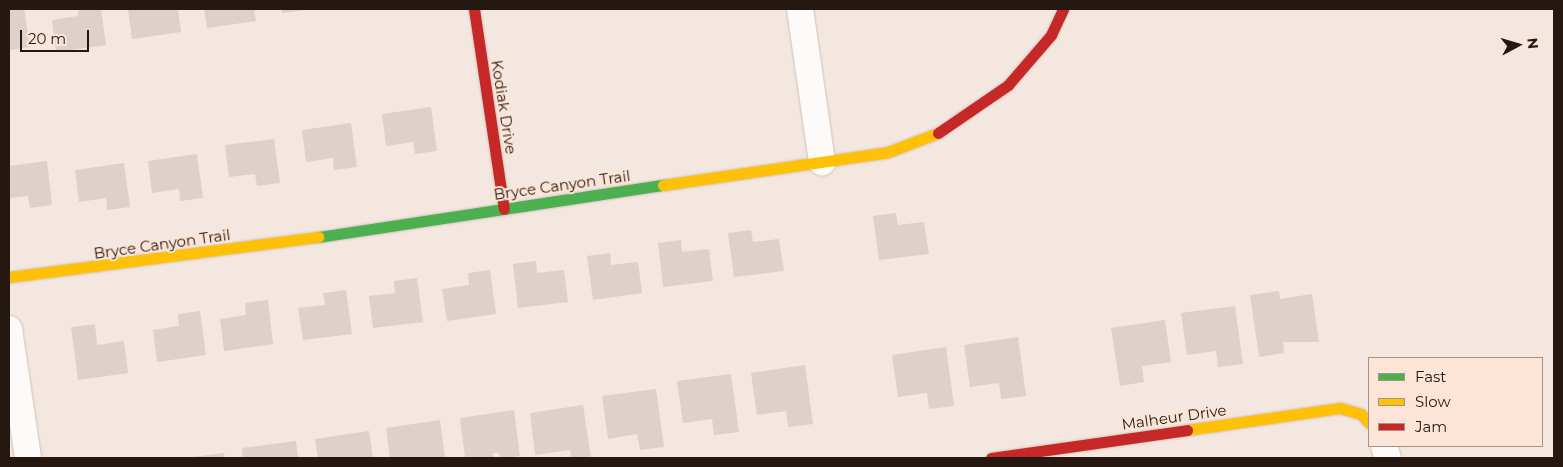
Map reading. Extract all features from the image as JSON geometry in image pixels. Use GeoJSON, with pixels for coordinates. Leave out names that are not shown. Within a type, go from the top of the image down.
{"type":"FeatureCollection","features":[{"type":"Feature","properties":{"kind":"street","name":"Kodiak Drive"},"geometry":{"type":"LineString","coordinates":[[474,9],[504,209]]}},
{"type":"Feature","properties":{"kind":"street"},"geometry":{"type":"LineString","coordinates":[[800,9],[822,162]]}},
{"type":"Feature","properties":{"kind":"street","name":"Bryce Canyon Trail"},"geometry":{"type":"LineString","coordinates":[[9,277],[166,260],[888,152],[947,130],[1008,85],[1051,35],[1063,9]]}},
{"type":"Feature","properties":{"kind":"street"},"geometry":{"type":"LineString","coordinates":[[9,329],[28,458]]}},
{"type":"Feature","properties":{"kind":"street","name":"Malheur Drive"},"geometry":{"type":"LineString","coordinates":[[991,458],[1340,408],[1361,414],[1368,422]]}},
{"type":"Feature","properties":{"kind":"building"},"geometry":{"type":"Polygon","coordinates":[[[9,9],[24,9],[30,47],[9,50],[9,9]]]}},
{"type":"Feature","properties":{"kind":"building"},"geometry":{"type":"Polygon","coordinates":[[[78,9],[101,9],[106,45],[56,52],[52,20],[78,16],[78,9]]]}},
{"type":"Feature","properties":{"kind":"building"},"geometry":{"type":"Polygon","coordinates":[[[128,9],[178,9],[181,32],[132,39],[128,9]]]}},
{"type":"Feature","properties":{"kind":"building"},"geometry":{"type":"Polygon","coordinates":[[[204,9],[254,9],[256,21],[207,28],[204,9]]]}},
{"type":"Feature","properties":{"kind":"building"},"geometry":{"type":"Polygon","coordinates":[[[282,9],[306,9],[306,10],[282,13],[282,9]]]}},
{"type":"Feature","properties":{"kind":"building"},"geometry":{"type":"Polygon","coordinates":[[[431,107],[437,151],[415,154],[413,142],[386,146],[382,114],[431,107]]]}},
{"type":"Feature","properties":{"kind":"building"},"geometry":{"type":"Polygon","coordinates":[[[351,123],[357,167],[334,170],[333,158],[306,162],[302,130],[351,123]]]}},
{"type":"Feature","properties":{"kind":"building"},"geometry":{"type":"Polygon","coordinates":[[[274,139],[280,183],[257,186],[255,174],[229,177],[225,145],[274,139]]]}},
{"type":"Feature","properties":{"kind":"building"},"geometry":{"type":"Polygon","coordinates":[[[197,154],[203,198],[180,201],[179,189],[152,193],[148,161],[197,154]]]}},
{"type":"Feature","properties":{"kind":"building"},"geometry":{"type":"Polygon","coordinates":[[[47,161],[52,205],[30,208],[28,196],[9,198],[9,166],[47,161]]]}},
{"type":"Feature","properties":{"kind":"building"},"geometry":{"type":"Polygon","coordinates":[[[124,163],[130,207],[107,210],[106,198],[79,202],[75,170],[124,163]]]}},
{"type":"Feature","properties":{"kind":"building"},"geometry":{"type":"Polygon","coordinates":[[[896,213],[898,225],[924,222],[929,254],[879,260],[873,216],[896,213]]]}},
{"type":"Feature","properties":{"kind":"building"},"geometry":{"type":"Polygon","coordinates":[[[751,230],[753,242],[779,239],[784,271],[734,277],[728,233],[751,230]]]}},
{"type":"Feature","properties":{"kind":"building"},"geometry":{"type":"Polygon","coordinates":[[[681,240],[682,252],[709,249],[713,281],[663,287],[658,243],[681,240]]]}},
{"type":"Feature","properties":{"kind":"building"},"geometry":{"type":"Polygon","coordinates":[[[610,253],[611,265],[638,262],[642,293],[593,300],[587,256],[610,253]]]}},
{"type":"Feature","properties":{"kind":"building"},"geometry":{"type":"Polygon","coordinates":[[[536,261],[537,273],[564,270],[568,302],[518,308],[513,264],[536,261]]]}},
{"type":"Feature","properties":{"kind":"building"},"geometry":{"type":"Polygon","coordinates":[[[490,270],[496,314],[447,321],[442,289],[469,285],[468,273],[490,270]]]}},
{"type":"Feature","properties":{"kind":"building"},"geometry":{"type":"Polygon","coordinates":[[[417,278],[423,322],[373,328],[369,296],[395,293],[394,281],[417,278]]]}},
{"type":"Feature","properties":{"kind":"building"},"geometry":{"type":"Polygon","coordinates":[[[346,290],[352,334],[303,340],[298,308],[325,305],[323,293],[346,290]]]}},
{"type":"Feature","properties":{"kind":"building"},"geometry":{"type":"Polygon","coordinates":[[[1279,291],[1280,299],[1312,294],[1319,342],[1283,342],[1284,353],[1259,357],[1250,295],[1279,291]]]}},
{"type":"Feature","properties":{"kind":"building"},"geometry":{"type":"Polygon","coordinates":[[[268,300],[273,344],[224,351],[220,319],[246,315],[245,303],[268,300]]]}},
{"type":"Feature","properties":{"kind":"building"},"geometry":{"type":"Polygon","coordinates":[[[1235,306],[1243,364],[1218,367],[1216,351],[1187,355],[1181,313],[1235,306]]]}},
{"type":"Feature","properties":{"kind":"building"},"geometry":{"type":"Polygon","coordinates":[[[200,311],[206,355],[157,362],[153,330],[179,326],[178,314],[200,311]]]}},
{"type":"Feature","properties":{"kind":"building"},"geometry":{"type":"Polygon","coordinates":[[[1165,320],[1171,362],[1142,366],[1144,382],[1120,386],[1111,328],[1165,320]]]}},
{"type":"Feature","properties":{"kind":"building"},"geometry":{"type":"Polygon","coordinates":[[[95,324],[97,345],[124,341],[128,373],[78,380],[71,327],[95,324]]]}},
{"type":"Feature","properties":{"kind":"building"},"geometry":{"type":"Polygon","coordinates":[[[1018,337],[1026,396],[1001,399],[999,383],[970,387],[964,345],[1018,337]]]}},
{"type":"Feature","properties":{"kind":"building"},"geometry":{"type":"Polygon","coordinates":[[[946,347],[954,406],[929,409],[927,393],[898,397],[892,355],[946,347]]]}},
{"type":"Feature","properties":{"kind":"building"},"geometry":{"type":"Polygon","coordinates":[[[805,365],[813,424],[788,427],[786,411],[757,415],[751,373],[805,365]]]}},
{"type":"Feature","properties":{"kind":"building"},"geometry":{"type":"Polygon","coordinates":[[[731,374],[739,432],[714,435],[712,419],[683,423],[677,381],[731,374]]]}},
{"type":"Feature","properties":{"kind":"building"},"geometry":{"type":"Polygon","coordinates":[[[656,389],[664,447],[640,450],[637,434],[608,439],[602,396],[656,389]]]}},
{"type":"Feature","properties":{"kind":"building"},"geometry":{"type":"Polygon","coordinates":[[[583,405],[591,458],[571,458],[570,450],[535,455],[530,413],[583,405]]]}},
{"type":"Feature","properties":{"kind":"building"},"geometry":{"type":"Polygon","coordinates":[[[514,410],[520,456],[500,458],[499,453],[493,453],[494,458],[465,458],[460,418],[514,410]]]}},
{"type":"Feature","properties":{"kind":"building"},"geometry":{"type":"Polygon","coordinates":[[[440,420],[445,458],[390,458],[386,428],[440,420]]]}},
{"type":"Feature","properties":{"kind":"building"},"geometry":{"type":"Polygon","coordinates":[[[369,431],[373,458],[318,458],[315,439],[369,431]]]}},
{"type":"Feature","properties":{"kind":"building"},"geometry":{"type":"Polygon","coordinates":[[[296,441],[298,458],[243,458],[242,448],[296,441]]]}},
{"type":"Feature","properties":{"kind":"building"},"geometry":{"type":"Polygon","coordinates":[[[224,453],[225,458],[193,458],[193,457],[224,453]]]}},
{"type":"Feature","properties":{"kind":"traffic: fast"},"geometry":{"type":"LineString","coordinates":[[318,237],[663,185]]}},
{"type":"Feature","properties":{"kind":"traffic: slow"},"geometry":{"type":"LineString","coordinates":[[663,185],[888,152],[938,133]]}},
{"type":"Feature","properties":{"kind":"traffic: slow"},"geometry":{"type":"LineString","coordinates":[[9,277],[318,237]]}},
{"type":"Feature","properties":{"kind":"traffic: slow"},"geometry":{"type":"LineString","coordinates":[[1187,430],[1340,408],[1361,414],[1368,422]]}},
{"type":"Feature","properties":{"kind":"traffic: jam"},"geometry":{"type":"LineString","coordinates":[[474,9],[504,209]]}},
{"type":"Feature","properties":{"kind":"traffic: jam"},"geometry":{"type":"LineString","coordinates":[[938,133],[1008,85],[1051,35],[1063,9]]}},
{"type":"Feature","properties":{"kind":"traffic: jam"},"geometry":{"type":"LineString","coordinates":[[991,458],[1187,430]]}}]}
